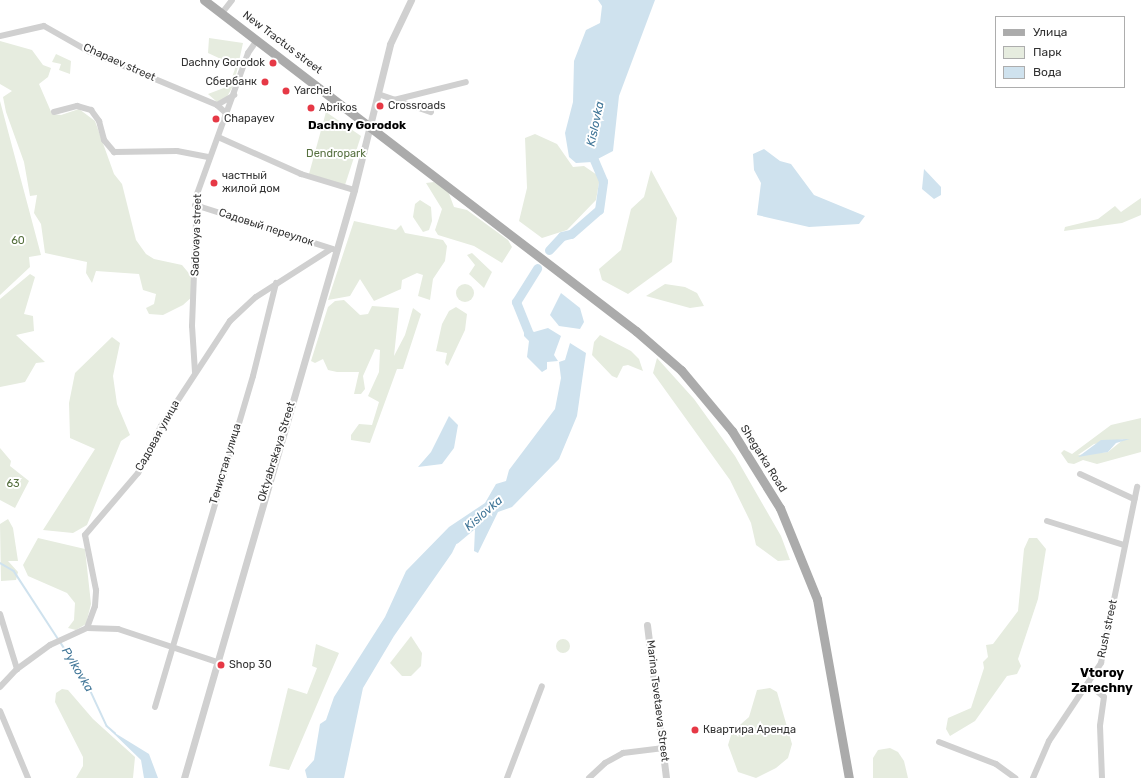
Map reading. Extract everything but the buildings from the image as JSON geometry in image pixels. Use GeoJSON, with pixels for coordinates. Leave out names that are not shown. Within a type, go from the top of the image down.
{"type":"FeatureCollection","features":[{"type":"Feature","properties":{"kind":"main road","name":"New Tractus street"},"geometry":{"type":"LineString","coordinates":[[204,0],[516,238]]}},
{"type":"Feature","properties":{"kind":"main road","name":"Shegarka Road"},"geometry":{"type":"LineString","coordinates":[[516,238],[681,370],[732,431],[769,490],[802,558],[817,599],[849,778]]}},
{"type":"Feature","properties":{"kind":"street"},"geometry":{"type":"LineString","coordinates":[[222,13],[232,0]]}},
{"type":"Feature","properties":{"kind":"street","name":"Oktyabrskaya Street"},"geometry":{"type":"LineString","coordinates":[[184,778],[334,249],[354,190],[390,44],[411,0]]}},
{"type":"Feature","properties":{"kind":"street","name":"Chapaev street"},"geometry":{"type":"LineString","coordinates":[[0,36],[44,26],[88,51],[217,105],[228,115]]}},
{"type":"Feature","properties":{"kind":"street","name":"Sadovaya street"},"geometry":{"type":"LineString","coordinates":[[195,372],[194,298],[196,206],[209,157],[236,94],[248,53],[257,40]]}},
{"type":"Feature","properties":{"kind":"street"},"geometry":{"type":"LineString","coordinates":[[394,100],[466,82]]}},
{"type":"Feature","properties":{"kind":"street"},"geometry":{"type":"LineString","coordinates":[[217,105],[236,94]]}},
{"type":"Feature","properties":{"kind":"street"},"geometry":{"type":"LineString","coordinates":[[378,94],[431,112]]}},
{"type":"Feature","properties":{"kind":"street"},"geometry":{"type":"LineString","coordinates":[[54,112],[63,112],[77,106],[91,110],[99,121],[104,140],[114,152],[177,151],[209,157]]}},
{"type":"Feature","properties":{"kind":"street"},"geometry":{"type":"LineString","coordinates":[[218,137],[301,174],[354,190]]}},
{"type":"Feature","properties":{"kind":"street","name":"Садовый переулок"},"geometry":{"type":"LineString","coordinates":[[196,206],[334,249]]}},
{"type":"Feature","properties":{"kind":"street"},"geometry":{"type":"LineString","coordinates":[[276,283],[334,249]]}},
{"type":"Feature","properties":{"kind":"street","name":"Садовая улица"},"geometry":{"type":"LineString","coordinates":[[87,628],[95,606],[96,590],[84,535],[138,473],[161,426],[195,372],[230,322],[276,283]]}},
{"type":"Feature","properties":{"kind":"street","name":"Тенистая улица"},"geometry":{"type":"LineString","coordinates":[[155,707],[174,648],[276,283]]}},
{"type":"Feature","properties":{"kind":"street"},"geometry":{"type":"LineString","coordinates":[[1080,474],[1134,499]]}},
{"type":"Feature","properties":{"kind":"street","name":"Rush street"},"geometry":{"type":"LineString","coordinates":[[1033,778],[1054,732],[1090,685],[1106,644],[1124,545],[1137,487]]}},
{"type":"Feature","properties":{"kind":"street"},"geometry":{"type":"LineString","coordinates":[[1047,521],[1124,545]]}},
{"type":"Feature","properties":{"kind":"street"},"geometry":{"type":"LineString","coordinates":[[0,614],[17,669]]}},
{"type":"Feature","properties":{"kind":"street","name":"Marina Tsvetaeva Street"},"geometry":{"type":"LineString","coordinates":[[648,624],[664,748],[666,778]]}},
{"type":"Feature","properties":{"kind":"street"},"geometry":{"type":"LineString","coordinates":[[0,687],[17,669],[69,634],[87,628],[118,629],[217,662]]}},
{"type":"Feature","properties":{"kind":"street"},"geometry":{"type":"LineString","coordinates":[[1090,685],[1104,697],[1100,726],[1102,778]]}},
{"type":"Feature","properties":{"kind":"street"},"geometry":{"type":"LineString","coordinates":[[507,778],[542,686]]}},
{"type":"Feature","properties":{"kind":"street"},"geometry":{"type":"LineString","coordinates":[[0,711],[28,778]]}},
{"type":"Feature","properties":{"kind":"street"},"geometry":{"type":"LineString","coordinates":[[938,742],[996,764],[1015,778]]}},
{"type":"Feature","properties":{"kind":"street"},"geometry":{"type":"LineString","coordinates":[[589,778],[605,763],[623,753],[664,748]]}},
{"type":"Feature","properties":{"kind":"green space"},"geometry":{"type":"Polygon","coordinates":[[[209,38],[243,43],[234,84],[227,97],[217,102],[208,94],[229,86],[236,66],[208,53],[209,38]]]}},
{"type":"Feature","properties":{"kind":"green space"},"geometry":{"type":"Polygon","coordinates":[[[0,41],[32,50],[43,65],[51,68],[48,77],[39,84],[52,114],[61,115],[79,109],[95,121],[114,174],[122,184],[136,240],[146,254],[154,259],[182,265],[192,277],[193,296],[183,305],[163,315],[149,314],[146,308],[154,304],[156,294],[143,290],[139,274],[96,271],[92,283],[86,273],[87,262],[45,253],[41,224],[34,213],[37,195],[30,196],[24,162],[6,112],[3,97],[12,91],[0,84],[0,41]]]}},
{"type":"Feature","properties":{"kind":"green space"},"geometry":{"type":"Polygon","coordinates":[[[56,54],[71,61],[70,74],[59,70],[61,64],[52,62],[56,54]]]}},
{"type":"Feature","properties":{"kind":"green space","name":"60"},"geometry":{"type":"Polygon","coordinates":[[[0,101],[41,255],[29,257],[30,267],[0,295],[0,101]]]}},
{"type":"Feature","properties":{"kind":"green space","name":"Dendropark"},"geometry":{"type":"Polygon","coordinates":[[[326,112],[361,136],[345,185],[309,174],[326,112]]]}},
{"type":"Feature","properties":{"kind":"green space"},"geometry":{"type":"Polygon","coordinates":[[[535,134],[557,144],[573,167],[584,166],[600,177],[596,200],[567,230],[542,238],[519,221],[527,188],[525,138],[535,134]]]}},
{"type":"Feature","properties":{"kind":"green space"},"geometry":{"type":"Polygon","coordinates":[[[651,170],[677,218],[672,262],[628,294],[602,280],[599,269],[621,250],[631,209],[644,197],[651,170]]]}},
{"type":"Feature","properties":{"kind":"green space"},"geometry":{"type":"Polygon","coordinates":[[[434,182],[448,191],[454,207],[467,210],[508,240],[512,247],[502,263],[474,246],[438,235],[435,230],[442,209],[426,183],[434,182]]]}},
{"type":"Feature","properties":{"kind":"green space"},"geometry":{"type":"Polygon","coordinates":[[[1141,198],[1141,215],[1122,223],[1064,231],[1065,227],[1098,219],[1115,206],[1121,212],[1141,198]]]}},
{"type":"Feature","properties":{"kind":"green space"},"geometry":{"type":"Polygon","coordinates":[[[420,200],[431,207],[432,221],[429,230],[423,232],[413,217],[415,204],[420,200]]]}},
{"type":"Feature","properties":{"kind":"green space"},"geometry":{"type":"Polygon","coordinates":[[[354,221],[396,230],[401,225],[405,233],[443,240],[447,246],[445,261],[433,279],[430,300],[418,296],[423,275],[417,273],[402,280],[401,289],[374,301],[360,279],[350,296],[328,300],[354,221]]]}},
{"type":"Feature","properties":{"kind":"green space"},"geometry":{"type":"Polygon","coordinates":[[[472,253],[492,272],[484,288],[469,274],[475,265],[467,255],[472,253]]]}},
{"type":"Feature","properties":{"kind":"green space"},"geometry":{"type":"Polygon","coordinates":[[[30,274],[35,277],[24,314],[33,316],[34,331],[16,335],[45,362],[36,363],[25,382],[0,387],[0,299],[30,274]]]}},
{"type":"Feature","properties":{"kind":"green space"},"geometry":{"type":"Polygon","coordinates":[[[465,284],[471,287],[474,293],[471,299],[465,302],[459,299],[456,293],[459,287],[465,284]]]}},
{"type":"Feature","properties":{"kind":"green space"},"geometry":{"type":"Polygon","coordinates":[[[665,284],[685,287],[697,293],[704,306],[690,308],[646,296],[665,284]]]}},
{"type":"Feature","properties":{"kind":"green space"},"geometry":{"type":"Polygon","coordinates":[[[344,300],[360,315],[368,314],[372,306],[399,308],[394,356],[405,335],[413,308],[421,314],[403,369],[397,369],[370,443],[351,440],[351,435],[359,424],[372,425],[379,402],[368,396],[379,372],[380,350],[375,349],[363,376],[365,389],[361,394],[354,394],[359,372],[337,372],[328,370],[323,359],[315,363],[311,361],[328,307],[335,301],[344,300]]]}},
{"type":"Feature","properties":{"kind":"green space"},"geometry":{"type":"Polygon","coordinates":[[[456,307],[467,314],[465,330],[448,366],[445,363],[447,353],[436,351],[442,324],[449,311],[456,307]]]}},
{"type":"Feature","properties":{"kind":"green space"},"geometry":{"type":"Polygon","coordinates":[[[600,335],[631,351],[639,359],[643,371],[628,365],[623,366],[617,378],[612,376],[592,355],[594,342],[600,335]]]}},
{"type":"Feature","properties":{"kind":"green space"},"geometry":{"type":"Polygon","coordinates":[[[112,337],[120,343],[113,376],[117,404],[130,435],[121,441],[87,525],[73,533],[43,530],[95,449],[70,438],[69,403],[75,373],[112,337]]]}},
{"type":"Feature","properties":{"kind":"green space"},"geometry":{"type":"Polygon","coordinates":[[[657,358],[694,399],[735,456],[781,536],[790,560],[778,561],[756,545],[751,523],[730,480],[653,373],[657,358]]]}},
{"type":"Feature","properties":{"kind":"green space"},"geometry":{"type":"Polygon","coordinates":[[[1141,418],[1141,452],[1097,464],[1083,460],[1074,464],[1068,463],[1061,453],[1064,450],[1072,454],[1111,425],[1141,418]],[[1124,439],[1094,444],[1078,455],[1108,452],[1124,439]]]}},
{"type":"Feature","properties":{"kind":"green space","name":"63"},"geometry":{"type":"Polygon","coordinates":[[[0,448],[11,461],[10,466],[29,481],[15,508],[0,500],[0,448]]]}},
{"type":"Feature","properties":{"kind":"green space"},"geometry":{"type":"Polygon","coordinates":[[[8,519],[13,528],[18,561],[8,561],[18,572],[16,580],[1,581],[0,524],[8,519]]]}},
{"type":"Feature","properties":{"kind":"green space"},"geometry":{"type":"Polygon","coordinates":[[[38,538],[85,549],[91,604],[86,624],[76,630],[68,628],[74,620],[75,603],[67,593],[28,576],[23,565],[38,538]]]}},
{"type":"Feature","properties":{"kind":"green space"},"geometry":{"type":"Polygon","coordinates":[[[1029,538],[1037,538],[1046,549],[1038,599],[1018,659],[1021,666],[1017,674],[1007,676],[975,721],[950,736],[946,729],[948,718],[971,708],[984,668],[983,662],[988,657],[986,645],[993,644],[1018,611],[1024,549],[1029,538]]]}},
{"type":"Feature","properties":{"kind":"green space"},"geometry":{"type":"Polygon","coordinates":[[[411,636],[422,653],[421,666],[411,676],[402,676],[390,663],[411,636]]]}},
{"type":"Feature","properties":{"kind":"green space"},"geometry":{"type":"Polygon","coordinates":[[[563,639],[568,641],[570,646],[568,651],[563,653],[558,651],[556,646],[558,641],[563,639]]]}},
{"type":"Feature","properties":{"kind":"green space"},"geometry":{"type":"Polygon","coordinates":[[[316,644],[339,653],[289,770],[269,766],[288,688],[307,694],[317,668],[312,666],[316,644]]]}},
{"type":"Feature","properties":{"kind":"green space"},"geometry":{"type":"Polygon","coordinates":[[[770,688],[777,692],[792,744],[788,758],[776,768],[756,778],[738,772],[728,745],[732,732],[749,717],[757,690],[770,688]]]}},
{"type":"Feature","properties":{"kind":"green space"},"geometry":{"type":"Polygon","coordinates":[[[62,689],[68,690],[93,719],[135,757],[133,778],[76,778],[83,766],[83,757],[55,702],[56,693],[62,689]]]}},
{"type":"Feature","properties":{"kind":"green space"},"geometry":{"type":"Polygon","coordinates":[[[890,748],[898,752],[904,761],[908,778],[873,778],[873,758],[878,750],[890,748]]]}},
{"type":"Feature","properties":{"kind":"water"},"geometry":{"type":"Polygon","coordinates":[[[598,0],[655,0],[619,96],[613,151],[592,162],[576,163],[569,157],[565,133],[573,102],[574,61],[586,30],[600,23],[602,6],[598,0]]]}},
{"type":"Feature","properties":{"kind":"water"},"geometry":{"type":"Polygon","coordinates":[[[764,149],[780,161],[791,164],[814,195],[865,216],[859,224],[809,227],[757,215],[761,183],[754,170],[753,154],[764,149]]]}},
{"type":"Feature","properties":{"kind":"water"},"geometry":{"type":"Polygon","coordinates":[[[924,169],[941,187],[941,195],[934,199],[922,189],[924,169]]]}},
{"type":"Feature","properties":{"kind":"water"},"geometry":{"type":"Polygon","coordinates":[[[561,293],[580,308],[584,322],[580,329],[559,326],[550,315],[561,293]]]}},
{"type":"Feature","properties":{"kind":"water"},"geometry":{"type":"Polygon","coordinates":[[[524,325],[534,332],[548,328],[561,336],[554,355],[558,361],[547,362],[547,369],[542,372],[527,357],[529,341],[524,336],[524,325]]]}},
{"type":"Feature","properties":{"kind":"water"},"geometry":{"type":"Polygon","coordinates":[[[570,343],[586,353],[577,416],[559,459],[512,507],[498,512],[478,553],[474,551],[475,529],[469,522],[465,526],[452,553],[394,636],[363,688],[344,778],[307,778],[305,770],[314,760],[320,724],[326,720],[334,697],[385,617],[406,571],[449,527],[485,503],[496,484],[506,481],[509,470],[555,409],[561,378],[559,362],[565,360],[570,343]]]}},
{"type":"Feature","properties":{"kind":"water"},"geometry":{"type":"Polygon","coordinates":[[[449,416],[458,425],[454,448],[442,464],[418,467],[431,452],[449,416]]]}},
{"type":"Feature","properties":{"kind":"water"},"geometry":{"type":"Polygon","coordinates":[[[1130,439],[1116,443],[1108,452],[1078,457],[1101,440],[1130,439]]]}},
{"type":"Feature","properties":{"kind":"water"},"geometry":{"type":"Polygon","coordinates":[[[110,730],[149,754],[158,778],[144,778],[141,760],[110,730]]]}},
{"type":"Feature","properties":{"kind":"waterway","name":"Kislovka"},"geometry":{"type":"LineString","coordinates":[[549,250],[562,236],[571,234],[599,210],[603,181],[590,150]]}},
{"type":"Feature","properties":{"kind":"waterway","name":"Kislovka"},"geometry":{"type":"LineString","coordinates":[[529,334],[516,302],[537,268]]}},
{"type":"Feature","properties":{"kind":"waterway","name":"Kislovka"},"geometry":{"type":"LineString","coordinates":[[455,539],[480,518]]}},
{"type":"Feature","properties":{"kind":"waterway","name":"Pylkovka"},"geometry":{"type":"LineString","coordinates":[[0,563],[14,571],[59,640]]}},
{"type":"Feature","properties":{"kind":"waterway","name":"Pylkovka"},"geometry":{"type":"LineString","coordinates":[[61,643],[87,683],[107,726],[115,733]]}},
{"type":"Feature","properties":{"kind":"place","name":"Dachny Gorodok"},"geometry":{"type":"Point","coordinates":[273,63]}},
{"type":"Feature","properties":{"kind":"place","name":"Сбербанк"},"geometry":{"type":"Point","coordinates":[265,82]}},
{"type":"Feature","properties":{"kind":"place","name":"Yarche!"},"geometry":{"type":"Point","coordinates":[286,91]}},
{"type":"Feature","properties":{"kind":"place","name":"Crossroads"},"geometry":{"type":"Point","coordinates":[380,106]}},
{"type":"Feature","properties":{"kind":"place","name":"Abrikos"},"geometry":{"type":"Point","coordinates":[311,108]}},
{"type":"Feature","properties":{"kind":"place","name":"Chapayev"},"geometry":{"type":"Point","coordinates":[216,119]}},
{"type":"Feature","properties":{"kind":"place","name":"частный жилой дом"},"geometry":{"type":"Point","coordinates":[214,183]}},
{"type":"Feature","properties":{"kind":"place","name":"Shop 30"},"geometry":{"type":"Point","coordinates":[221,665]}},
{"type":"Feature","properties":{"kind":"place","name":"Квартира Аренда"},"geometry":{"type":"Point","coordinates":[695,730]}},
{"type":"Feature","properties":{"kind":"district","name":"Dachny Gorodok"},"geometry":{"type":"Point","coordinates":[357,126]}},
{"type":"Feature","properties":{"kind":"district","name":"Vtoroy Zarechny"},"geometry":{"type":"Point","coordinates":[1102,682]}}]}
